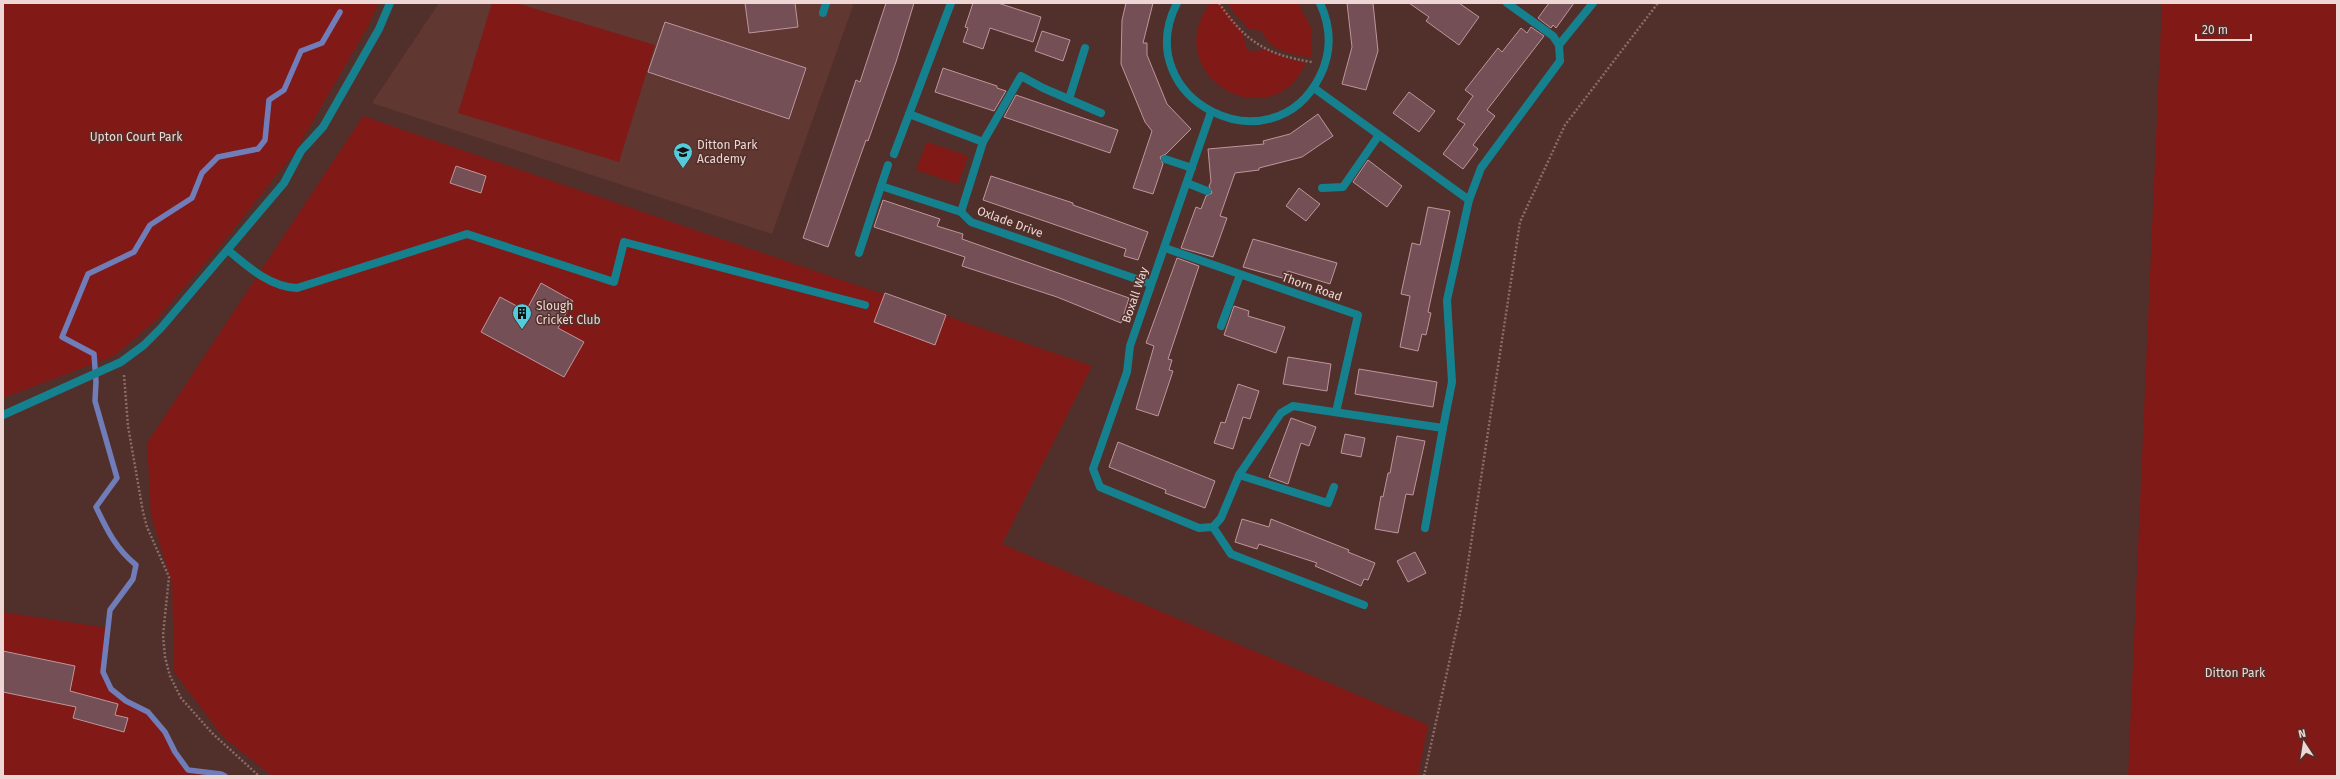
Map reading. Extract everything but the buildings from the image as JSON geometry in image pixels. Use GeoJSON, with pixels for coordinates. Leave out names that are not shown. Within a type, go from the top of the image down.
{"type":"FeatureCollection","features":[{"type":"Feature","properties":{"kind":"street"},"geometry":{"type":"LineString","coordinates":[[3,415],[121,362],[161,328],[284,183],[301,151],[323,127],[379,29],[390,3]]}},
{"type":"Feature","properties":{"kind":"street"},"geometry":{"type":"LineString","coordinates":[[823,13],[826,3]]}},
{"type":"Feature","properties":{"kind":"street"},"geometry":{"type":"LineString","coordinates":[[894,154],[951,3]]}},
{"type":"Feature","properties":{"kind":"street"},"geometry":{"type":"LineString","coordinates":[[1177,3],[1170,16],[1167,44],[1173,71],[1188,95],[1210,112],[1232,120],[1255,121],[1270,118],[1298,105],[1314,88],[1326,64],[1330,40],[1326,16],[1320,3]]}},
{"type":"Feature","properties":{"kind":"street"},"geometry":{"type":"LineString","coordinates":[[1425,528],[1452,382],[1447,300],[1470,200],[1481,168],[1560,61],[1559,45],[1553,36],[1507,3]]}},
{"type":"Feature","properties":{"kind":"street"},"geometry":{"type":"LineString","coordinates":[[1559,45],[1593,3]]}},
{"type":"Feature","properties":{"kind":"street"},"geometry":{"type":"LineString","coordinates":[[1085,48],[1069,99],[1101,113]]}},
{"type":"Feature","properties":{"kind":"street","name":"Oxlade Drive"},"geometry":{"type":"LineString","coordinates":[[1069,99],[1043,88],[1021,76],[983,142],[961,212],[971,222],[1152,284]]}},
{"type":"Feature","properties":{"kind":"street"},"geometry":{"type":"LineString","coordinates":[[1314,88],[1470,200]]}},
{"type":"Feature","properties":{"kind":"street","name":"Boxall Way"},"geometry":{"type":"LineString","coordinates":[[1210,112],[1165,248],[1130,346],[1127,372],[1093,469],[1100,487],[1199,528],[1213,527]]}},
{"type":"Feature","properties":{"kind":"street"},"geometry":{"type":"LineString","coordinates":[[909,114],[983,142]]}},
{"type":"Feature","properties":{"kind":"street"},"geometry":{"type":"LineString","coordinates":[[1322,188],[1343,187],[1379,135]]}},
{"type":"Feature","properties":{"kind":"street"},"geometry":{"type":"LineString","coordinates":[[1165,159],[1192,168]]}},
{"type":"Feature","properties":{"kind":"street"},"geometry":{"type":"LineString","coordinates":[[859,253],[888,165]]}},
{"type":"Feature","properties":{"kind":"street"},"geometry":{"type":"LineString","coordinates":[[1187,183],[1208,191]]}},
{"type":"Feature","properties":{"kind":"street"},"geometry":{"type":"LineString","coordinates":[[881,186],[961,212]]}},
{"type":"Feature","properties":{"kind":"street"},"geometry":{"type":"LineString","coordinates":[[228,250],[246,266],[274,283],[286,288],[298,288],[467,234],[614,282],[624,242],[865,305]]}},
{"type":"Feature","properties":{"kind":"street","name":"Thorn Road"},"geometry":{"type":"LineString","coordinates":[[1165,248],[1358,315],[1336,412]]}},
{"type":"Feature","properties":{"kind":"street"},"geometry":{"type":"LineString","coordinates":[[1221,326],[1240,275]]}},
{"type":"Feature","properties":{"kind":"street"},"geometry":{"type":"LineString","coordinates":[[1364,605],[1231,554],[1213,527],[1221,518],[1240,475],[1281,413],[1293,406],[1443,428]]}},
{"type":"Feature","properties":{"kind":"street"},"geometry":{"type":"LineString","coordinates":[[1240,475],[1328,503],[1334,487]]}},
{"type":"Feature","properties":{"kind":"path"},"geometry":{"type":"LineString","coordinates":[[1219,3],[1230,19],[1251,41],[1279,56],[1326,64]]}},
{"type":"Feature","properties":{"kind":"path"},"geometry":{"type":"LineString","coordinates":[[1424,776],[1461,609],[1520,222],[1565,125],[1658,3]]}},
{"type":"Feature","properties":{"kind":"path"},"geometry":{"type":"LineString","coordinates":[[121,362],[128,426],[147,527],[168,577],[163,635],[165,656],[170,676],[181,698],[207,728],[259,776]]}},
{"type":"Feature","properties":{"kind":"shaded area","name":"Ditton Park Academy"},"geometry":{"type":"Polygon","coordinates":[[[439,3],[854,3],[772,234],[372,103],[439,3]]]}},
{"type":"Feature","properties":{"kind":"green space","name":"Upton Court Park"},"geometry":{"type":"Polygon","coordinates":[[[3,3],[379,3],[367,28],[295,152],[221,245],[155,321],[114,356],[3,398],[3,3]]]}},
{"type":"Feature","properties":{"kind":"green space"},"geometry":{"type":"Polygon","coordinates":[[[492,3],[516,3],[655,45],[619,162],[458,113],[492,3]]]}},
{"type":"Feature","properties":{"kind":"green space"},"geometry":{"type":"Polygon","coordinates":[[[1210,3],[1220,3],[1243,34],[1247,50],[1255,52],[1263,49],[1289,59],[1306,63],[1291,85],[1274,95],[1257,98],[1239,95],[1223,88],[1210,76],[1200,61],[1196,43],[1199,24],[1210,3]]]}},
{"type":"Feature","properties":{"kind":"green space"},"geometry":{"type":"Polygon","coordinates":[[[1228,3],[1298,3],[1312,30],[1311,57],[1297,55],[1277,48],[1266,39],[1263,33],[1257,29],[1249,29],[1233,12],[1228,3]]]}},
{"type":"Feature","properties":{"kind":"green space","name":"Ditton Park"},"geometry":{"type":"Polygon","coordinates":[[[2162,3],[2337,3],[2337,776],[2128,776],[2162,3]]]}},
{"type":"Feature","properties":{"kind":"green space"},"geometry":{"type":"Polygon","coordinates":[[[363,116],[1092,366],[1002,544],[1428,725],[1418,776],[272,776],[223,737],[174,672],[172,583],[151,516],[147,443],[363,116]]]}},
{"type":"Feature","properties":{"kind":"green space"},"geometry":{"type":"Polygon","coordinates":[[[927,142],[968,156],[958,184],[916,170],[927,142]]]}},
{"type":"Feature","properties":{"kind":"green space"},"geometry":{"type":"Polygon","coordinates":[[[3,612],[108,628],[103,672],[111,689],[126,701],[148,712],[165,732],[175,752],[188,770],[221,774],[225,776],[3,776],[3,612]]]}},
{"type":"Feature","properties":{"kind":"waterway"},"geometry":{"type":"LineString","coordinates":[[225,776],[221,774],[188,770],[175,752],[165,732],[148,712],[126,701],[111,689],[103,672],[110,610],[133,579],[136,565],[117,546],[96,507],[117,478],[95,401],[96,382],[94,354],[62,337],[88,274],[134,252],[150,225],[192,198],[202,173],[218,157],[258,149],[265,140],[269,100],[284,90],[301,51],[322,43],[340,12]]}},
{"type":"Feature","properties":{"kind":"place","name":"Ditton Park Academy"},"geometry":{"type":"Point","coordinates":[683,169]}},
{"type":"Feature","properties":{"kind":"place","name":"Slough Cricket Club"},"geometry":{"type":"Point","coordinates":[522,330]}}]}
